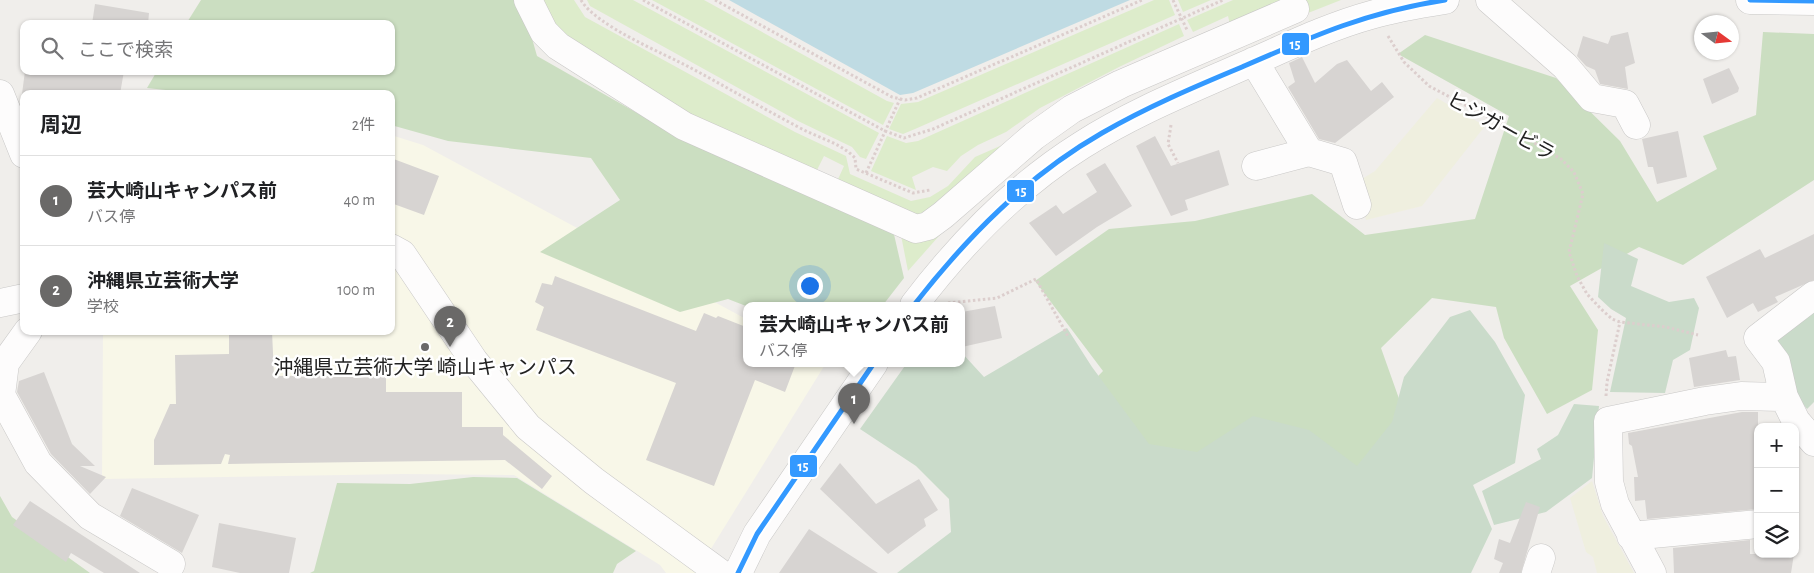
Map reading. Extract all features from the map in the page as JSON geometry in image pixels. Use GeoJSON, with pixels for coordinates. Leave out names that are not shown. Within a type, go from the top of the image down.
{"type":"FeatureCollection","features":[{"type":"Feature","properties":{"kind":"street"},"geometry":{"type":"LineString","coordinates":[[528,0],[544,32],[558,46],[684,126],[916,229],[928,226],[943,215],[1034,136],[1072,109],[1121,84],[1296,5]]}},
{"type":"Feature","properties":{"kind":"street"},"geometry":{"type":"LineString","coordinates":[[928,302],[940,270],[974,232],[1011,197],[1081,145],[1162,102],[1289,47],[1370,15],[1445,0]]}},
{"type":"Feature","properties":{"kind":"street"},"geometry":{"type":"LineString","coordinates":[[1490,0],[1565,66],[1592,98],[1625,104],[1636,125]]}},
{"type":"Feature","properties":{"kind":"street"},"geometry":{"type":"LineString","coordinates":[[1750,0],[1814,1]]}},
{"type":"Feature","properties":{"kind":"street"},"geometry":{"type":"LineString","coordinates":[[1289,47],[1296,5]]}},
{"type":"Feature","properties":{"kind":"street"},"geometry":{"type":"LineString","coordinates":[[1254,61],[1308,152]]}},
{"type":"Feature","properties":{"kind":"street"},"geometry":{"type":"LineString","coordinates":[[0,94],[20,144]]}},
{"type":"Feature","properties":{"kind":"street"},"geometry":{"type":"LineString","coordinates":[[1256,166],[1308,152],[1343,162],[1357,205]]}},
{"type":"Feature","properties":{"kind":"street"},"geometry":{"type":"LineString","coordinates":[[395,250],[402,254],[474,361],[528,427],[594,481],[720,573]]}},
{"type":"Feature","properties":{"kind":"street"},"geometry":{"type":"LineString","coordinates":[[1814,295],[1758,338],[1776,362],[1784,397],[1796,421],[1814,442]]}},
{"type":"Feature","properties":{"kind":"street"},"geometry":{"type":"LineString","coordinates":[[0,303],[20,299]]}},
{"type":"Feature","properties":{"kind":"street"},"geometry":{"type":"LineString","coordinates":[[25,335],[5,363],[1,395],[38,463],[90,516],[171,564]]}},
{"type":"Feature","properties":{"kind":"street"},"geometry":{"type":"LineString","coordinates":[[738,573],[757,534],[871,367]]}},
{"type":"Feature","properties":{"kind":"street"},"geometry":{"type":"LineString","coordinates":[[1652,573],[1615,504],[1609,482],[1608,421],[1705,401],[1742,396],[1784,397]]}},
{"type":"Feature","properties":{"kind":"street"},"geometry":{"type":"LineString","coordinates":[[1631,536],[1754,524]]}},
{"type":"Feature","properties":{"kind":"path"},"geometry":{"type":"LineString","coordinates":[[581,0],[586,8],[595,16],[632,38],[804,130],[849,151],[856,158],[856,169],[912,194],[934,188]]}},
{"type":"Feature","properties":{"kind":"path"},"geometry":{"type":"LineString","coordinates":[[643,0],[885,132],[904,138],[918,135],[1223,0]]}},
{"type":"Feature","properties":{"kind":"path"},"geometry":{"type":"LineString","coordinates":[[715,0],[892,98],[900,99],[917,98],[1142,0]]}},
{"type":"Feature","properties":{"kind":"path"},"geometry":{"type":"LineString","coordinates":[[1173,0],[1190,37]]}},
{"type":"Feature","properties":{"kind":"path","name":"ヒジガービラ"},"geometry":{"type":"LineString","coordinates":[[1386,32],[1404,62],[1429,86],[1518,133],[1561,160],[1574,172],[1583,194],[1569,252],[1572,265],[1587,294],[1612,319],[1620,322]]}},
{"type":"Feature","properties":{"kind":"path"},"geometry":{"type":"LineString","coordinates":[[866,173],[900,99]]}},
{"type":"Feature","properties":{"kind":"path"},"geometry":{"type":"LineString","coordinates":[[1172,120],[1168,144],[1178,163]]}},
{"type":"Feature","properties":{"kind":"path"},"geometry":{"type":"LineString","coordinates":[[950,302],[997,298],[1036,279],[1069,338]]}},
{"type":"Feature","properties":{"kind":"path"},"geometry":{"type":"LineString","coordinates":[[1608,421],[1605,412],[1607,382],[1620,322],[1666,327],[1698,336]]}},
{"type":"Feature","properties":{"kind":"shaded area","name":"沖縄県立芸術大学 崎山キャンパス"},"geometry":{"type":"Polygon","coordinates":[[[395,136],[423,145],[743,317],[743,367],[824,367],[696,573],[666,573],[660,565],[514,475],[403,474],[102,479],[103,335],[395,335],[395,136]]]}},
{"type":"Feature","properties":{"kind":"green space"},"geometry":{"type":"Polygon","coordinates":[[[201,0],[521,0],[537,56],[681,138],[893,230],[904,278],[885,302],[743,302],[743,305],[728,299],[680,312],[540,252],[620,200],[591,158],[448,141],[395,126],[395,90],[166,90],[147,88],[155,75],[395,75],[395,20],[188,20],[201,0]]]}},
{"type":"Feature","properties":{"kind":"green space"},"geometry":{"type":"Polygon","coordinates":[[[533,0],[574,0],[585,17],[795,132],[846,156],[850,174],[911,201],[930,197],[948,186],[975,157],[1007,143],[1112,83],[927,219],[834,188],[844,166],[824,156],[814,176],[695,124],[566,45],[533,0]]]}},
{"type":"Feature","properties":{"kind":"green space"},"geometry":{"type":"Polygon","coordinates":[[[587,0],[633,0],[879,133],[866,159],[860,157],[852,147],[798,121],[590,6],[587,0]]]}},
{"type":"Feature","properties":{"kind":"green space"},"geometry":{"type":"Polygon","coordinates":[[[652,0],[704,0],[887,101],[894,103],[883,125],[652,0]]]}},
{"type":"Feature","properties":{"kind":"green space"},"geometry":{"type":"Polygon","coordinates":[[[1154,0],[1169,0],[1175,15],[903,134],[889,129],[901,104],[918,102],[1154,0]]]}},
{"type":"Feature","properties":{"kind":"green space"},"geometry":{"type":"Polygon","coordinates":[[[1178,0],[1211,0],[1183,12],[1178,0]]]}},
{"type":"Feature","properties":{"kind":"green space"},"geometry":{"type":"Polygon","coordinates":[[[1233,0],[1291,0],[1231,29],[1228,16],[1193,32],[1187,20],[1233,0]]]}},
{"type":"Feature","properties":{"kind":"green space"},"geometry":{"type":"Polygon","coordinates":[[[1305,0],[1341,0],[1303,15],[1305,0]]]}},
{"type":"Feature","properties":{"kind":"green space"},"geometry":{"type":"Polygon","coordinates":[[[1179,24],[1184,36],[1040,108],[1006,132],[978,145],[961,156],[947,171],[933,167],[912,177],[916,190],[871,171],[887,136],[906,143],[918,141],[1179,24]]]}},
{"type":"Feature","properties":{"kind":"green space"},"geometry":{"type":"Polygon","coordinates":[[[1763,32],[1814,34],[1814,180],[1683,265],[1639,247],[1570,286],[1598,330],[1592,390],[1547,414],[1504,338],[1496,307],[1432,298],[1381,348],[1408,424],[1453,487],[1044,432],[1103,371],[1035,281],[1109,229],[1195,221],[1312,194],[1365,235],[1475,219],[1509,116],[1398,54],[1425,35],[1556,78],[1620,141],[1657,202],[1717,169],[1703,136],[1756,115],[1763,32]]]}},
{"type":"Feature","properties":{"kind":"green space"},"geometry":{"type":"Polygon","coordinates":[[[1143,84],[1057,133],[946,228],[908,271],[900,230],[1032,143],[1143,84]]]}},
{"type":"Feature","properties":{"kind":"green space"},"geometry":{"type":"Polygon","coordinates":[[[1437,98],[1485,126],[1422,206],[1366,220],[1357,182],[1375,171],[1437,98]]]}},
{"type":"Feature","properties":{"kind":"green space"},"geometry":{"type":"Polygon","coordinates":[[[1604,243],[1638,259],[1631,286],[1669,302],[1694,298],[1699,308],[1690,350],[1673,360],[1665,393],[1610,392],[1626,318],[1611,309],[1598,297],[1604,243]]]}},
{"type":"Feature","properties":{"kind":"green space"},"geometry":{"type":"Polygon","coordinates":[[[1814,308],[1814,402],[1807,409],[1791,389],[1773,334],[1814,308]]]}},
{"type":"Feature","properties":{"kind":"green space"},"geometry":{"type":"Polygon","coordinates":[[[1470,310],[1495,342],[1525,395],[1515,463],[1473,485],[1492,529],[1471,573],[897,573],[951,532],[949,499],[916,466],[860,429],[904,367],[965,367],[965,356],[984,377],[1067,328],[1092,367],[1149,444],[1197,452],[1253,416],[1309,430],[1357,466],[1392,422],[1404,377],[1450,317],[1470,310]]]}},
{"type":"Feature","properties":{"kind":"green space"},"geometry":{"type":"Polygon","coordinates":[[[1574,404],[1599,406],[1592,478],[1546,512],[1494,525],[1482,491],[1541,459],[1537,449],[1558,435],[1574,404]]]}},
{"type":"Feature","properties":{"kind":"green space"},"geometry":{"type":"Polygon","coordinates":[[[473,477],[517,478],[636,551],[617,564],[613,573],[310,573],[314,571],[337,483],[410,484],[473,477]]]}},
{"type":"Feature","properties":{"kind":"green space"},"geometry":{"type":"Polygon","coordinates":[[[1592,481],[1603,516],[1634,573],[1597,573],[1593,557],[1586,552],[1570,498],[1592,481]]]}},
{"type":"Feature","properties":{"kind":"green space"},"geometry":{"type":"Polygon","coordinates":[[[0,496],[12,517],[90,573],[0,573],[0,496]]]}},
{"type":"Feature","properties":{"kind":"water"},"geometry":{"type":"Polygon","coordinates":[[[729,0],[1130,0],[913,93],[900,95],[729,0]]]}},
{"type":"Feature","properties":{"kind":"building"},"geometry":{"type":"Polygon","coordinates":[[[95,4],[149,13],[148,20],[93,20],[95,4]]]}},
{"type":"Feature","properties":{"kind":"building"},"geometry":{"type":"Polygon","coordinates":[[[1628,32],[1635,63],[1625,67],[1628,89],[1600,84],[1595,70],[1586,66],[1577,56],[1583,36],[1608,44],[1611,36],[1628,32]]]}},
{"type":"Feature","properties":{"kind":"building"},"geometry":{"type":"Polygon","coordinates":[[[1302,57],[1315,83],[1337,64],[1347,60],[1371,91],[1382,82],[1394,97],[1335,143],[1319,139],[1288,87],[1295,82],[1289,63],[1302,57]]]}},
{"type":"Feature","properties":{"kind":"building"},"geometry":{"type":"Polygon","coordinates":[[[1729,68],[1739,88],[1738,92],[1712,104],[1703,79],[1729,68]]]}},
{"type":"Feature","properties":{"kind":"building"},"geometry":{"type":"Polygon","coordinates":[[[24,75],[123,75],[121,90],[23,90],[24,75]]]}},
{"type":"Feature","properties":{"kind":"building"},"geometry":{"type":"Polygon","coordinates":[[[1678,131],[1687,177],[1657,184],[1653,167],[1648,167],[1642,139],[1678,131]]]}},
{"type":"Feature","properties":{"kind":"building"},"geometry":{"type":"Polygon","coordinates":[[[1155,136],[1171,166],[1219,150],[1229,185],[1185,200],[1188,210],[1171,216],[1136,146],[1155,136]]]}},
{"type":"Feature","properties":{"kind":"building"},"geometry":{"type":"Polygon","coordinates":[[[395,160],[439,176],[424,215],[395,204],[395,160]]]}},
{"type":"Feature","properties":{"kind":"building"},"geometry":{"type":"Polygon","coordinates":[[[1105,163],[1132,206],[1097,227],[1056,256],[1029,223],[1056,205],[1063,214],[1097,192],[1086,174],[1105,163]]]}},
{"type":"Feature","properties":{"kind":"building"},"geometry":{"type":"Polygon","coordinates":[[[1814,234],[1814,280],[1775,297],[1778,302],[1758,312],[1753,303],[1727,318],[1706,277],[1760,249],[1765,258],[1814,234]]]}},
{"type":"Feature","properties":{"kind":"building"},"geometry":{"type":"Polygon","coordinates":[[[555,276],[696,331],[704,313],[716,318],[718,316],[743,326],[743,367],[794,367],[785,392],[755,380],[714,486],[646,460],[676,383],[536,330],[544,307],[535,302],[542,283],[552,285],[555,276]]]}},
{"type":"Feature","properties":{"kind":"building"},"geometry":{"type":"Polygon","coordinates":[[[995,306],[1002,338],[965,346],[965,311],[995,306]]]}},
{"type":"Feature","properties":{"kind":"building"},"geometry":{"type":"Polygon","coordinates":[[[229,335],[272,335],[274,376],[386,375],[386,392],[462,392],[462,427],[503,427],[503,435],[552,476],[542,489],[505,460],[228,464],[230,455],[225,454],[221,464],[154,465],[154,440],[170,404],[176,404],[175,355],[229,354],[229,335]]]}},
{"type":"Feature","properties":{"kind":"building"},"geometry":{"type":"Polygon","coordinates":[[[1726,350],[1728,357],[1736,356],[1740,380],[1694,387],[1689,358],[1726,350]]]}},
{"type":"Feature","properties":{"kind":"building"},"geometry":{"type":"Polygon","coordinates":[[[44,372],[72,444],[95,466],[80,466],[106,477],[90,494],[51,454],[17,392],[19,381],[44,372]]]}},
{"type":"Feature","properties":{"kind":"building"},"geometry":{"type":"Polygon","coordinates":[[[1742,412],[1758,412],[1758,423],[1754,423],[1754,509],[1647,519],[1645,500],[1635,501],[1634,477],[1638,477],[1628,433],[1742,412]]]}},
{"type":"Feature","properties":{"kind":"building"},"geometry":{"type":"Polygon","coordinates":[[[840,463],[876,504],[919,479],[938,510],[924,519],[926,526],[888,554],[820,489],[840,463]]]}},
{"type":"Feature","properties":{"kind":"building"},"geometry":{"type":"Polygon","coordinates":[[[132,488],[199,515],[182,553],[120,516],[132,488]]]}},
{"type":"Feature","properties":{"kind":"building"},"geometry":{"type":"Polygon","coordinates":[[[30,501],[140,573],[104,573],[71,553],[66,562],[13,525],[30,501]]]}},
{"type":"Feature","properties":{"kind":"building"},"geometry":{"type":"Polygon","coordinates":[[[1526,502],[1540,507],[1521,573],[1499,573],[1503,563],[1494,559],[1499,539],[1510,543],[1526,502]]]}},
{"type":"Feature","properties":{"kind":"building"},"geometry":{"type":"Polygon","coordinates":[[[219,523],[296,538],[289,573],[240,573],[212,567],[219,523]]]}},
{"type":"Feature","properties":{"kind":"building"},"geometry":{"type":"Polygon","coordinates":[[[809,529],[878,573],[779,573],[809,529]]]}},
{"type":"Feature","properties":{"kind":"building"},"geometry":{"type":"Polygon","coordinates":[[[1750,540],[1750,554],[1754,554],[1754,558],[1793,558],[1791,573],[1674,573],[1673,548],[1750,540]]]}},
{"type":"Feature","properties":{"kind":"transit line","name":"15"},"geometry":{"type":"LineString","coordinates":[[916,302],[955,255],[1024,188],[1048,168],[1102,133],[1171,98],[1317,35],[1390,11],[1445,0]]}},
{"type":"Feature","properties":{"kind":"transit line","name":"15"},"geometry":{"type":"LineString","coordinates":[[1750,0],[1814,1]]}},
{"type":"Feature","properties":{"kind":"transit line","name":"15"},"geometry":{"type":"LineString","coordinates":[[738,573],[757,534],[871,367]]}},
{"type":"Feature","properties":{"kind":"place","name":"沖縄県立芸術大学 崎山キャンパス"},"geometry":{"type":"Point","coordinates":[425,347]}},
{"type":"Feature","properties":{"kind":"place","name":"沖縄県立芸術大学"},"geometry":{"type":"Point","coordinates":[450,347]}},
{"type":"Feature","properties":{"kind":"place","name":"芸大崎山キャンパス前"},"geometry":{"type":"Point","coordinates":[854,424]}}]}
